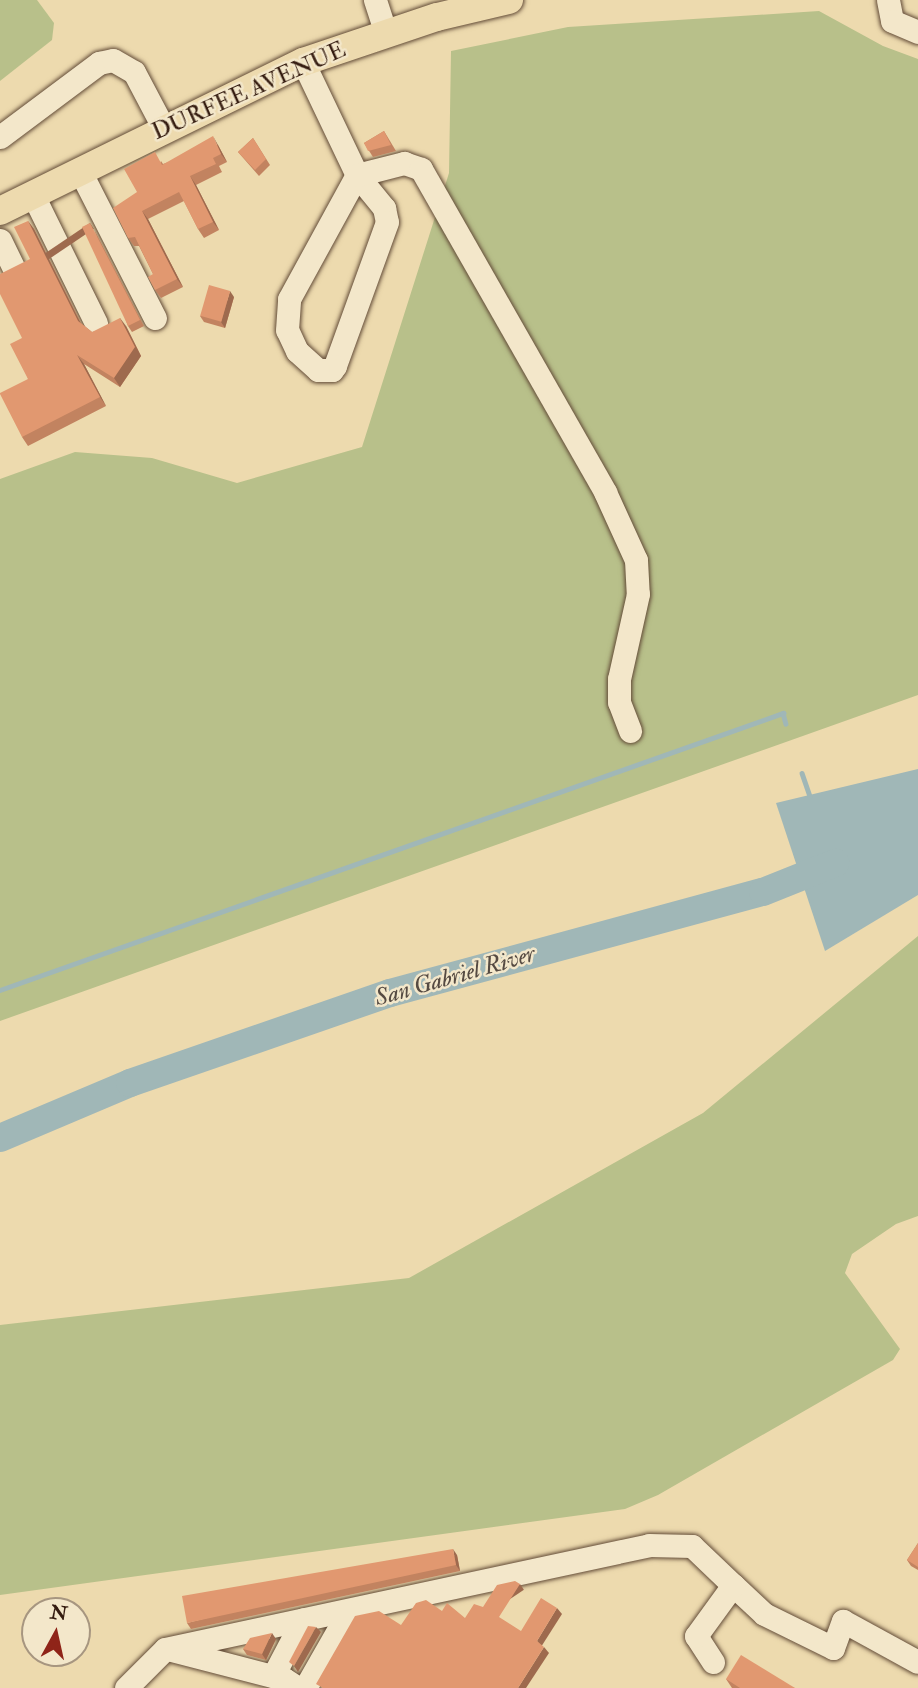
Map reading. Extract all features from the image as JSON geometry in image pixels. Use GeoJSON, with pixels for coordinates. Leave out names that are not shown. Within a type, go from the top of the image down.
{"type":"FeatureCollection","features":[{"type":"Feature","properties":{"kind":"main road","name":"DURFEE AVENUE"},"geometry":{"type":"LineString","coordinates":[[0,211],[303,62],[386,33],[509,0]]}},
{"type":"Feature","properties":{"kind":"street"},"geometry":{"type":"LineString","coordinates":[[375,0],[386,33]]}},
{"type":"Feature","properties":{"kind":"street"},"geometry":{"type":"LineString","coordinates":[[888,0],[892,21],[918,32]]}},
{"type":"Feature","properties":{"kind":"street"},"geometry":{"type":"LineString","coordinates":[[0,137],[99,63],[113,60],[134,72],[164,129]]}},
{"type":"Feature","properties":{"kind":"street"},"geometry":{"type":"LineString","coordinates":[[303,62],[357,175],[384,208],[387,222],[338,361],[332,370],[318,370],[297,351],[287,330],[289,299],[357,175],[404,163],[421,169],[605,492],[636,560],[638,594],[619,680],[619,702],[630,731]]}},
{"type":"Feature","properties":{"kind":"street"},"geometry":{"type":"LineString","coordinates":[[80,171],[155,318]]}},
{"type":"Feature","properties":{"kind":"street"},"geometry":{"type":"LineString","coordinates":[[33,195],[96,323]]}},
{"type":"Feature","properties":{"kind":"street"},"geometry":{"type":"LineString","coordinates":[[0,240],[13,267]]}},
{"type":"Feature","properties":{"kind":"street"},"geometry":{"type":"LineString","coordinates":[[126,1688],[165,1649],[649,1545],[692,1546],[764,1614],[833,1647],[843,1621],[918,1662]]}},
{"type":"Feature","properties":{"kind":"street"},"geometry":{"type":"LineString","coordinates":[[713,1662],[696,1636],[733,1585]]}},
{"type":"Feature","properties":{"kind":"street"},"geometry":{"type":"LineString","coordinates":[[305,1688],[349,1611]]}},
{"type":"Feature","properties":{"kind":"street"},"geometry":{"type":"LineString","coordinates":[[273,1676],[303,1619]]}},
{"type":"Feature","properties":{"kind":"street"},"geometry":{"type":"LineString","coordinates":[[165,1649],[273,1676],[298,1688]]}},
{"type":"Feature","properties":{"kind":"green space"},"geometry":{"type":"Polygon","coordinates":[[[0,0],[37,0],[54,23],[52,40],[0,81],[0,0]]]}},
{"type":"Feature","properties":{"kind":"green space"},"geometry":{"type":"Polygon","coordinates":[[[819,11],[883,46],[918,59],[918,695],[0,1021],[0,479],[75,452],[152,458],[237,483],[362,447],[449,173],[451,51],[568,27],[819,11]]]}},
{"type":"Feature","properties":{"kind":"green space"},"geometry":{"type":"Polygon","coordinates":[[[918,936],[918,1216],[896,1224],[852,1254],[845,1273],[900,1349],[893,1360],[658,1495],[625,1509],[0,1595],[0,1325],[409,1278],[703,1113],[918,936]]]}},
{"type":"Feature","properties":{"kind":"water"},"geometry":{"type":"Polygon","coordinates":[[[918,769],[918,895],[825,951],[776,803],[918,769]]]}},
{"type":"Feature","properties":{"kind":"building"},"geometry":{"type":"Polygon","coordinates":[[[384,131],[391,145],[368,151],[364,143],[384,131]]]}},
{"type":"Feature","properties":{"kind":"building"},"geometry":{"type":"Polygon","coordinates":[[[213,136],[221,154],[213,158],[216,164],[190,176],[213,222],[198,229],[179,192],[142,211],[177,279],[155,290],[148,277],[153,274],[135,237],[128,238],[113,208],[137,192],[124,169],[155,152],[162,165],[213,136]]]}},
{"type":"Feature","properties":{"kind":"building"},"geometry":{"type":"Polygon","coordinates":[[[253,138],[266,159],[255,170],[238,152],[253,138]]]}},
{"type":"Feature","properties":{"kind":"building"},"geometry":{"type":"Polygon","coordinates":[[[28,221],[78,321],[92,332],[120,318],[135,347],[114,378],[77,355],[100,397],[22,437],[0,394],[28,379],[10,344],[22,338],[0,294],[0,274],[30,259],[14,227],[28,221]]]}},
{"type":"Feature","properties":{"kind":"building"},"geometry":{"type":"Polygon","coordinates":[[[90,223],[140,320],[128,326],[82,227],[90,223]]]}},
{"type":"Feature","properties":{"kind":"building"},"geometry":{"type":"Polygon","coordinates":[[[209,285],[230,291],[221,322],[200,316],[209,285]]]}},
{"type":"Feature","properties":{"kind":"building"},"geometry":{"type":"Polygon","coordinates":[[[918,1543],[918,1567],[907,1560],[918,1543]]]}},
{"type":"Feature","properties":{"kind":"building"},"geometry":{"type":"Polygon","coordinates":[[[453,1549],[456,1565],[187,1623],[182,1596],[453,1549]]]}},
{"type":"Feature","properties":{"kind":"building"},"geometry":{"type":"Polygon","coordinates":[[[515,1581],[520,1584],[499,1617],[521,1631],[541,1598],[557,1608],[537,1641],[544,1647],[518,1688],[323,1688],[316,1684],[355,1616],[379,1611],[401,1625],[416,1603],[426,1600],[442,1611],[447,1603],[465,1618],[474,1604],[483,1607],[497,1585],[515,1581]]]}},
{"type":"Feature","properties":{"kind":"building"},"geometry":{"type":"Polygon","coordinates":[[[308,1626],[316,1627],[294,1666],[289,1662],[308,1626]]]}},
{"type":"Feature","properties":{"kind":"building"},"geometry":{"type":"Polygon","coordinates":[[[272,1633],[262,1654],[243,1649],[250,1638],[272,1633]]]}},
{"type":"Feature","properties":{"kind":"building"},"geometry":{"type":"Polygon","coordinates":[[[741,1655],[795,1688],[740,1688],[726,1679],[741,1655]]]}},
{"type":"Feature","properties":{"kind":"waterway"},"geometry":{"type":"LineString","coordinates":[[0,990],[783,713],[786,724]]}},
{"type":"Feature","properties":{"kind":"waterway"},"geometry":{"type":"LineString","coordinates":[[802,773],[810,796]]}},
{"type":"Feature","properties":{"kind":"waterway","name":"San Gabriel River"},"geometry":{"type":"LineString","coordinates":[[0,1138],[130,1083],[390,993],[763,892],[835,863]]}}]}
